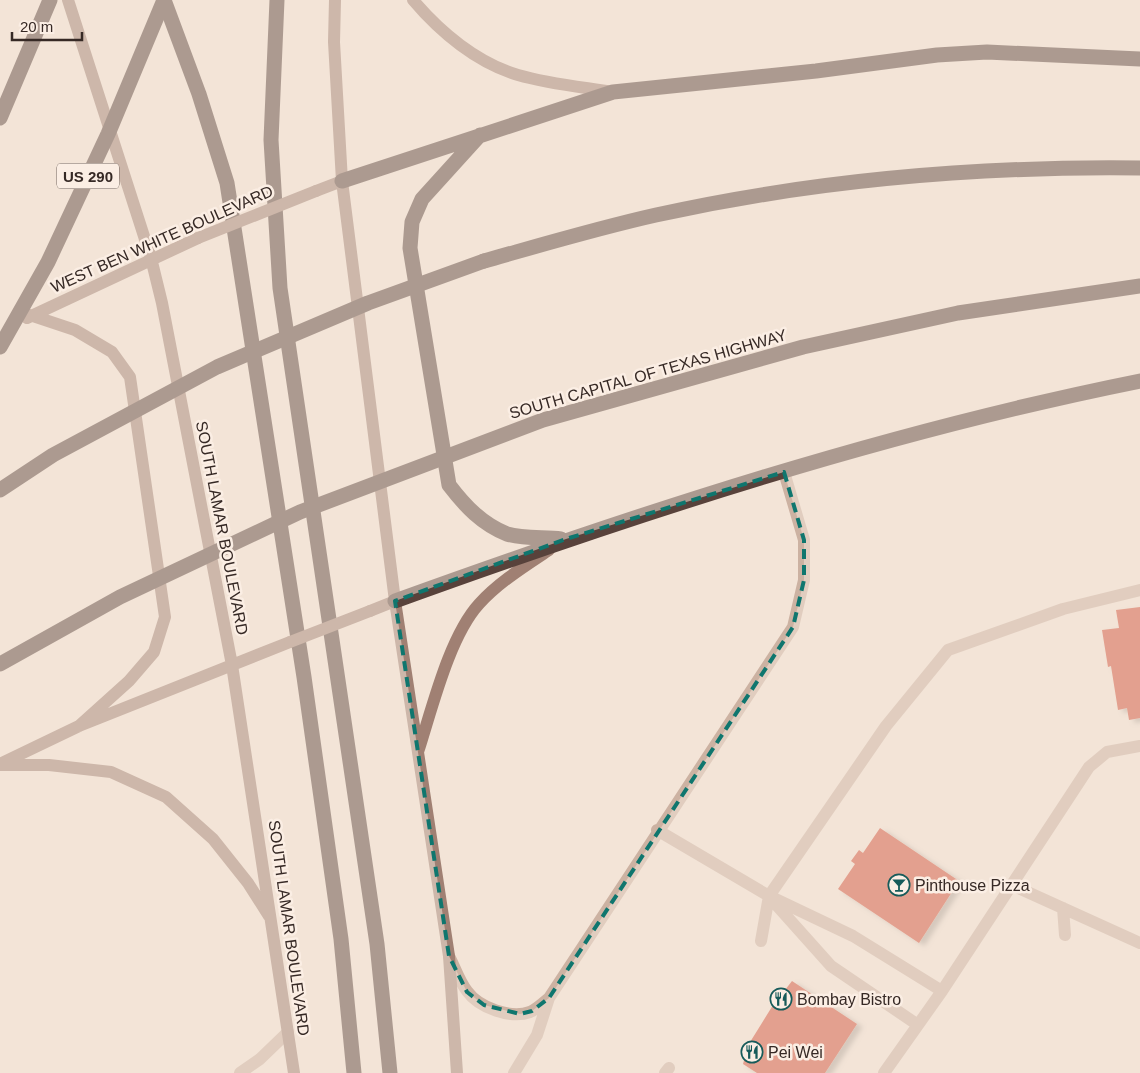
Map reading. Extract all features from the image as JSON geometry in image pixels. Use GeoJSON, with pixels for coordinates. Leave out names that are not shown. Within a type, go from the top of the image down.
{"type":"FeatureCollection","features":[{"type":"Feature","properties":{"kind":"highway"},"geometry":{"type":"LineString","coordinates":[[0,118],[50,0]]}},
{"type":"Feature","properties":{"kind":"highway"},"geometry":{"type":"LineString","coordinates":[[164,0],[199,94],[228,183],[304,678],[341,939],[354,1073]]}},
{"type":"Feature","properties":{"kind":"highway","name":"US 290"},"geometry":{"type":"LineString","coordinates":[[0,347],[48,262],[108,134],[164,0]]}},
{"type":"Feature","properties":{"kind":"highway"},"geometry":{"type":"LineString","coordinates":[[277,0],[271,140],[280,288],[377,944],[390,1073]]}},
{"type":"Feature","properties":{"kind":"highway"},"geometry":{"type":"LineString","coordinates":[[342,181],[613,92],[816,71],[937,55],[987,52],[1140,59]]}},
{"type":"Feature","properties":{"kind":"highway"},"geometry":{"type":"LineString","coordinates":[[482,134],[430,188],[422,199],[412,222],[410,248],[449,485],[465,506],[484,522],[509,534],[566,539]]}},
{"type":"Feature","properties":{"kind":"highway"},"geometry":{"type":"LineString","coordinates":[[0,490],[53,455],[217,367],[368,303],[484,261],[576,235],[657,215],[822,186],[1019,168],[1140,168]]}},
{"type":"Feature","properties":{"kind":"highway","name":"SOUTH CAPITAL OF TEXAS HIGHWAY"},"geometry":{"type":"LineString","coordinates":[[0,664],[120,597],[300,512],[543,420],[803,347],[958,313],[1140,286]]}},
{"type":"Feature","properties":{"kind":"highway"},"geometry":{"type":"LineString","coordinates":[[395,601],[566,539],[784,472],[903,438],[1066,396],[1140,381]]}},
{"type":"Feature","properties":{"kind":"main road","name":"SOUTH LAMAR BOULEVARD"},"geometry":{"type":"LineString","coordinates":[[68,0],[151,258],[162,303],[232,665],[273,922],[294,1073]]}},
{"type":"Feature","properties":{"kind":"main road"},"geometry":{"type":"LineString","coordinates":[[335,0],[334,42],[342,181],[395,601],[449,956],[457,1073]]}},
{"type":"Feature","properties":{"kind":"main road"},"geometry":{"type":"LineString","coordinates":[[413,0],[441,28],[486,62],[518,75],[613,92]]}},
{"type":"Feature","properties":{"kind":"main road","name":"WEST BEN WHITE BOULEVARD"},"geometry":{"type":"LineString","coordinates":[[0,336],[30,315],[151,258],[342,181]]}},
{"type":"Feature","properties":{"kind":"main road"},"geometry":{"type":"LineString","coordinates":[[30,315],[75,330],[112,352],[130,377],[165,617],[154,652],[129,681],[79,726]]}},
{"type":"Feature","properties":{"kind":"main road"},"geometry":{"type":"LineString","coordinates":[[417,755],[444,672],[460,635],[478,605],[510,577],[566,539]]}},
{"type":"Feature","properties":{"kind":"main road"},"geometry":{"type":"LineString","coordinates":[[0,765],[79,726],[395,601]]}},
{"type":"Feature","properties":{"kind":"main road"},"geometry":{"type":"LineString","coordinates":[[0,765],[49,765],[111,772],[166,797],[213,839],[248,883],[273,922]]}},
{"type":"Feature","properties":{"kind":"street"},"geometry":{"type":"LineString","coordinates":[[514,1073],[537,1035],[549,998],[793,627],[804,580],[804,540],[784,472]]}},
{"type":"Feature","properties":{"kind":"street"},"geometry":{"type":"LineString","coordinates":[[761,942],[769,896],[886,726],[948,650],[1063,609],[1140,590]]}},
{"type":"Feature","properties":{"kind":"street"},"geometry":{"type":"LineString","coordinates":[[884,1073],[942,991],[1088,767],[1106,752],[1140,746]]}},
{"type":"Feature","properties":{"kind":"street"},"geometry":{"type":"LineString","coordinates":[[658,830],[769,896],[852,936],[942,991]]}},
{"type":"Feature","properties":{"kind":"street"},"geometry":{"type":"LineString","coordinates":[[1012,885],[1140,943]]}},
{"type":"Feature","properties":{"kind":"street"},"geometry":{"type":"LineString","coordinates":[[769,896],[831,966],[918,1025]]}},
{"type":"Feature","properties":{"kind":"street"},"geometry":{"type":"LineString","coordinates":[[1062,908],[1065,935]]}},
{"type":"Feature","properties":{"kind":"street"},"geometry":{"type":"LineString","coordinates":[[449,956],[467,992],[484,1006],[501,1012],[520,1014],[532,1011],[549,998]]}},
{"type":"Feature","properties":{"kind":"street"},"geometry":{"type":"LineString","coordinates":[[240,1073],[260,1059],[288,1032]]}},
{"type":"Feature","properties":{"kind":"highlighted area"},"geometry":{"type":"Polygon","coordinates":[[[784,472],[804,540],[804,580],[793,627],[549,998],[532,1011],[520,1014],[484,1005],[467,992],[449,956],[395,601],[566,539],[784,472]]]}},
{"type":"Feature","properties":{"kind":"building"},"geometry":{"type":"Polygon","coordinates":[[[1140,607],[1140,718],[1129,720],[1127,708],[1118,710],[1111,666],[1108,667],[1102,630],[1119,628],[1116,610],[1140,607]]]}},
{"type":"Feature","properties":{"kind":"building","name":"Pinthouse Pizza"},"geometry":{"type":"Polygon","coordinates":[[[880,828],[959,881],[919,943],[838,889],[855,864],[851,861],[859,850],[863,853],[880,828]]]}},
{"type":"Feature","properties":{"kind":"building"},"geometry":{"type":"Polygon","coordinates":[[[792,981],[857,1024],[825,1073],[757,1073],[743,1064],[745,1057],[742,1055],[783,989],[785,990],[792,981]]]}},
{"type":"Feature","properties":{"kind":"place","name":"Pinthouse Pizza"},"geometry":{"type":"Point","coordinates":[899,885]}},
{"type":"Feature","properties":{"kind":"place","name":"Bombay Bistro"},"geometry":{"type":"Point","coordinates":[781,999]}},
{"type":"Feature","properties":{"kind":"place","name":"Pei Wei"},"geometry":{"type":"Point","coordinates":[752,1052]}}]}
